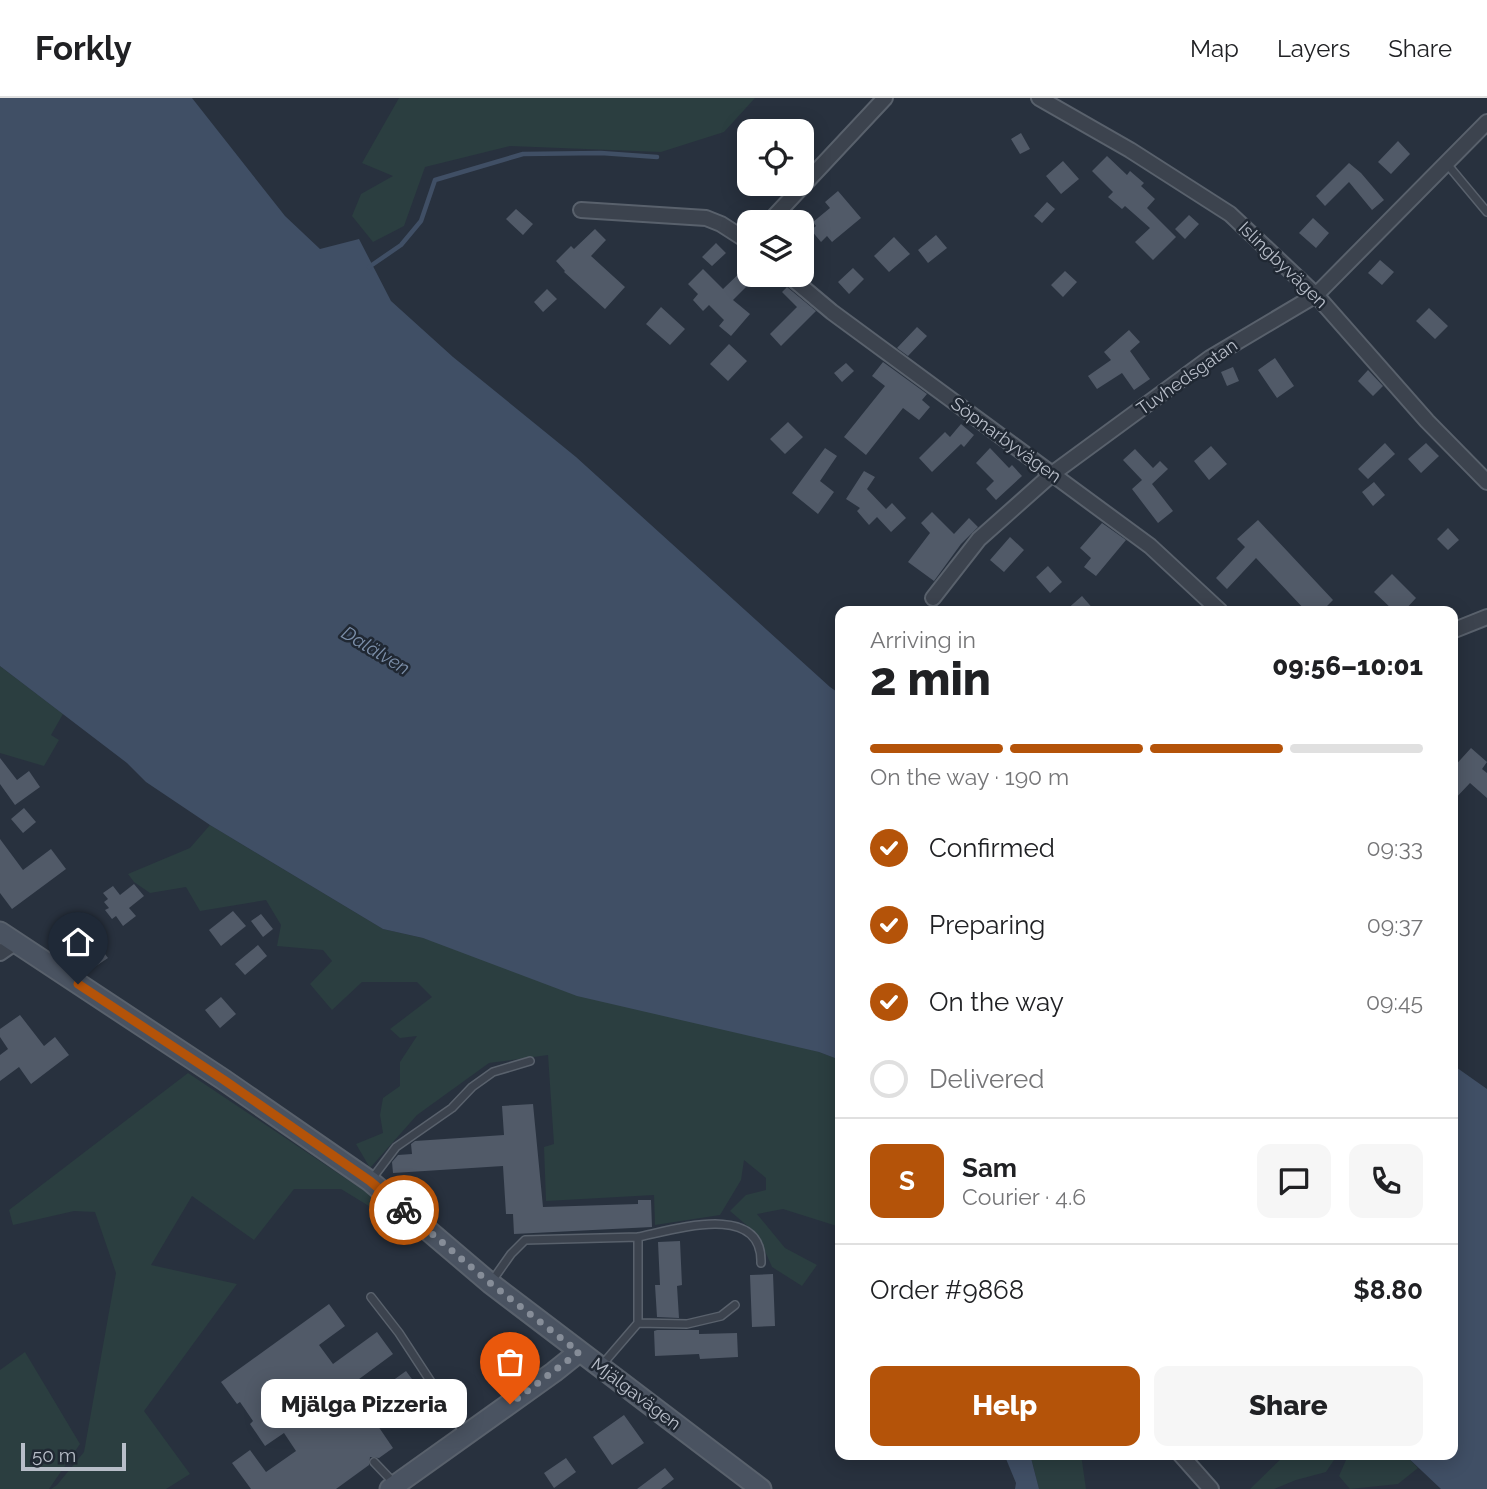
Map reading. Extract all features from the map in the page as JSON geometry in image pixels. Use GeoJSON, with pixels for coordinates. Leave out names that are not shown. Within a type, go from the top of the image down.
{"type":"FeatureCollection","features":[{"type":"Feature","properties":{"kind":"street"},"geometry":{"type":"LineString","coordinates":[[780,210],[885,98]]}},
{"type":"Feature","properties":{"kind":"street","name":"Islingbyvägen"},"geometry":{"type":"LineString","coordinates":[[1039,98],[1130,150],[1230,214],[1316,295],[1427,421],[1487,482]]}},
{"type":"Feature","properties":{"kind":"street","name":"Tuvhedsgatan"},"geometry":{"type":"LineString","coordinates":[[933,598],[979,539],[1052,474],[1210,358],[1316,295],[1487,122]]}},
{"type":"Feature","properties":{"kind":"street"},"geometry":{"type":"LineString","coordinates":[[581,210],[706,218],[737,234]]}},
{"type":"Feature","properties":{"kind":"street","name":"Söpnarbyvägen"},"geometry":{"type":"LineString","coordinates":[[802,287],[832,312],[1150,546],[1215,606]]}},
{"type":"Feature","properties":{"kind":"street"},"geometry":{"type":"LineString","coordinates":[[1458,629],[1487,617]]}},
{"type":"Feature","properties":{"kind":"street","name":"Mjälgavägen"},"geometry":{"type":"LineString","coordinates":[[5,942],[214,1073],[370,1181],[490,1283],[761,1489]]}},
{"type":"Feature","properties":{"kind":"street"},"geometry":{"type":"LineString","coordinates":[[395,1488],[579,1352]]}},
{"type":"Feature","properties":{"kind":"street"},"geometry":{"type":"LineString","coordinates":[[1185,1460],[1211,1489]]}},
{"type":"Feature","properties":{"kind":"lane"},"geometry":{"type":"LineString","coordinates":[[1447,163],[1487,212]]}},
{"type":"Feature","properties":{"kind":"lane"},"geometry":{"type":"LineString","coordinates":[[370,1181],[396,1147],[452,1108],[472,1087],[493,1072],[530,1061]]}},
{"type":"Feature","properties":{"kind":"lane"},"geometry":{"type":"LineString","coordinates":[[490,1283],[525,1240],[638,1237],[720,1223],[751,1234],[761,1250],[761,1264]]}},
{"type":"Feature","properties":{"kind":"lane"},"geometry":{"type":"LineString","coordinates":[[601,1367],[638,1323],[638,1237]]}},
{"type":"Feature","properties":{"kind":"lane"},"geometry":{"type":"LineString","coordinates":[[371,1297],[399,1333],[466,1435]]}},
{"type":"Feature","properties":{"kind":"lane"},"geometry":{"type":"LineString","coordinates":[[638,1323],[687,1324],[722,1316],[735,1305]]}},
{"type":"Feature","properties":{"kind":"lane"},"geometry":{"type":"LineString","coordinates":[[374,1462],[395,1488]]}},
{"type":"Feature","properties":{"kind":"shaded area"},"geometry":{"type":"Polygon","coordinates":[[[399,98],[755,98],[724,132],[661,152],[510,146],[425,167],[404,226],[373,242],[352,216],[361,194],[393,176],[362,163],[399,98]]]}},
{"type":"Feature","properties":{"kind":"shaded area"},"geometry":{"type":"Polygon","coordinates":[[[0,666],[63,714],[51,735],[59,740],[44,766],[0,753],[0,666]]]}},
{"type":"Feature","properties":{"kind":"shaded area"},"geometry":{"type":"Polygon","coordinates":[[[210,825],[383,929],[423,938],[835,1058],[835,1225],[783,1209],[757,1214],[785,1248],[817,1265],[802,1286],[772,1267],[758,1235],[730,1211],[746,1195],[766,1190],[766,1178],[744,1160],[741,1180],[720,1215],[655,1225],[654,1195],[546,1201],[544,1147],[554,1144],[548,1055],[489,1063],[417,1115],[370,1168],[356,1144],[383,1133],[380,1115],[383,1098],[400,1086],[400,1062],[417,1036],[400,1038],[390,1029],[432,997],[417,982],[362,982],[332,1010],[310,984],[332,961],[323,950],[277,946],[281,925],[266,900],[200,911],[186,887],[150,893],[134,882],[128,874],[190,848],[210,825]]]}},
{"type":"Feature","properties":{"kind":"shaded area"},"geometry":{"type":"Polygon","coordinates":[[[188,1073],[381,1202],[382,1214],[341,1189],[294,1189],[254,1240],[192,1196],[151,1265],[237,1284],[144,1411],[190,1474],[166,1489],[51,1489],[84,1452],[116,1273],[95,1212],[74,1211],[13,1225],[9,1210],[188,1073]]]}},
{"type":"Feature","properties":{"kind":"shaded area"},"geometry":{"type":"Polygon","coordinates":[[[25,1352],[80,1444],[49,1489],[0,1489],[0,1370],[25,1352]]]}},
{"type":"Feature","properties":{"kind":"shaded area"},"geometry":{"type":"Polygon","coordinates":[[[1032,1460],[1082,1460],[1086,1489],[1039,1489],[1032,1460]]]}},
{"type":"Feature","properties":{"kind":"shaded area"},"geometry":{"type":"Polygon","coordinates":[[[1280,1460],[1334,1460],[1326,1472],[1274,1489],[1250,1489],[1280,1460]]]}},
{"type":"Feature","properties":{"kind":"shaded area"},"geometry":{"type":"Polygon","coordinates":[[[1346,1460],[1410,1460],[1418,1468],[1398,1484],[1350,1489],[1339,1476],[1346,1460]]]}},
{"type":"Feature","properties":{"kind":"water","name":"Dalälven"},"geometry":{"type":"Polygon","coordinates":[[[0,98],[192,98],[285,216],[320,249],[359,239],[391,301],[453,357],[576,457],[835,690],[835,1058],[819,1052],[577,996],[423,938],[383,929],[210,825],[146,782],[127,763],[0,666],[0,98]]]}},
{"type":"Feature","properties":{"kind":"water"},"geometry":{"type":"Polygon","coordinates":[[[1458,1069],[1487,1089],[1487,1489],[1441,1489],[1410,1460],[1458,1460],[1458,1069]]]}},
{"type":"Feature","properties":{"kind":"water"},"geometry":{"type":"Polygon","coordinates":[[[1006,1460],[1032,1460],[1039,1489],[1015,1489],[1016,1483],[1006,1460]]]}},
{"type":"Feature","properties":{"kind":"building"},"geometry":{"type":"Polygon","coordinates":[[[1021,133],[1030,149],[1020,154],[1011,139],[1021,133]]]}},
{"type":"Feature","properties":{"kind":"building"},"geometry":{"type":"Polygon","coordinates":[[[1398,141],[1410,154],[1391,174],[1378,162],[1398,141]]]}},
{"type":"Feature","properties":{"kind":"building"},"geometry":{"type":"Polygon","coordinates":[[[1107,156],[1127,175],[1130,171],[1144,183],[1141,186],[1155,199],[1147,208],[1176,237],[1153,260],[1135,242],[1150,228],[1125,206],[1122,209],[1108,197],[1113,192],[1092,171],[1107,156]]]}},
{"type":"Feature","properties":{"kind":"building"},"geometry":{"type":"Polygon","coordinates":[[[1063,161],[1079,179],[1061,194],[1046,176],[1063,161]]]}},
{"type":"Feature","properties":{"kind":"building"},"geometry":{"type":"Polygon","coordinates":[[[1349,163],[1384,200],[1372,210],[1349,182],[1325,206],[1316,196],[1349,163]]]}},
{"type":"Feature","properties":{"kind":"building"},"geometry":{"type":"Polygon","coordinates":[[[838,191],[861,218],[832,242],[827,236],[821,242],[814,234],[814,221],[830,208],[825,202],[838,191]]]}},
{"type":"Feature","properties":{"kind":"building"},"geometry":{"type":"Polygon","coordinates":[[[1047,202],[1055,209],[1042,223],[1034,216],[1047,202]]]}},
{"type":"Feature","properties":{"kind":"building"},"geometry":{"type":"Polygon","coordinates":[[[516,209],[533,224],[523,235],[506,219],[516,209]]]}},
{"type":"Feature","properties":{"kind":"building"},"geometry":{"type":"Polygon","coordinates":[[[1189,215],[1199,224],[1185,239],[1175,229],[1189,215]]]}},
{"type":"Feature","properties":{"kind":"building"},"geometry":{"type":"Polygon","coordinates":[[[1313,218],[1329,233],[1316,248],[1299,233],[1313,218]]]}},
{"type":"Feature","properties":{"kind":"building"},"geometry":{"type":"Polygon","coordinates":[[[595,229],[606,240],[591,256],[625,287],[605,309],[564,272],[556,261],[571,246],[574,249],[595,229]]]}},
{"type":"Feature","properties":{"kind":"building"},"geometry":{"type":"Polygon","coordinates":[[[936,235],[947,248],[928,263],[918,250],[936,235]]]}},
{"type":"Feature","properties":{"kind":"building"},"geometry":{"type":"Polygon","coordinates":[[[894,237],[910,254],[889,272],[874,256],[894,237]]]}},
{"type":"Feature","properties":{"kind":"building"},"geometry":{"type":"Polygon","coordinates":[[[716,243],[726,253],[712,266],[702,257],[716,243]]]}},
{"type":"Feature","properties":{"kind":"building"},"geometry":{"type":"Polygon","coordinates":[[[1380,260],[1394,272],[1382,285],[1368,273],[1380,260]]]}},
{"type":"Feature","properties":{"kind":"building"},"geometry":{"type":"Polygon","coordinates":[[[853,268],[864,279],[849,294],[838,282],[853,268]]]}},
{"type":"Feature","properties":{"kind":"building"},"geometry":{"type":"Polygon","coordinates":[[[703,269],[723,289],[737,276],[737,287],[746,287],[733,300],[750,314],[731,336],[719,326],[724,320],[709,305],[703,311],[693,300],[698,294],[688,284],[703,269]]]}},
{"type":"Feature","properties":{"kind":"building"},"geometry":{"type":"Polygon","coordinates":[[[1065,271],[1077,282],[1063,297],[1051,285],[1065,271]]]}},
{"type":"Feature","properties":{"kind":"building"},"geometry":{"type":"Polygon","coordinates":[[[787,287],[816,311],[781,346],[770,334],[797,307],[782,292],[787,287]]]}},
{"type":"Feature","properties":{"kind":"building"},"geometry":{"type":"Polygon","coordinates":[[[547,289],[557,299],[543,312],[534,302],[547,289]]]}},
{"type":"Feature","properties":{"kind":"building"},"geometry":{"type":"Polygon","coordinates":[[[661,307],[685,329],[670,345],[646,324],[661,307]]]}},
{"type":"Feature","properties":{"kind":"building"},"geometry":{"type":"Polygon","coordinates":[[[1429,308],[1448,326],[1435,339],[1416,321],[1429,308]]]}},
{"type":"Feature","properties":{"kind":"building"},"geometry":{"type":"Polygon","coordinates":[[[917,327],[927,336],[908,356],[897,348],[917,327]]]}},
{"type":"Feature","properties":{"kind":"building"},"geometry":{"type":"Polygon","coordinates":[[[1129,330],[1140,342],[1130,351],[1150,379],[1134,390],[1122,373],[1097,389],[1088,376],[1111,360],[1104,352],[1129,330]]]}},
{"type":"Feature","properties":{"kind":"building"},"geometry":{"type":"Polygon","coordinates":[[[729,344],[747,361],[728,381],[710,364],[729,344]]]}},
{"type":"Feature","properties":{"kind":"building"},"geometry":{"type":"Polygon","coordinates":[[[1275,358],[1294,386],[1277,398],[1258,370],[1275,358]]]}},
{"type":"Feature","properties":{"kind":"building"},"geometry":{"type":"Polygon","coordinates":[[[883,362],[927,394],[922,400],[930,407],[919,420],[903,408],[866,455],[844,437],[885,386],[872,376],[883,362]]]}},
{"type":"Feature","properties":{"kind":"building"},"geometry":{"type":"Polygon","coordinates":[[[846,363],[854,371],[842,382],[834,373],[846,363]]]}},
{"type":"Feature","properties":{"kind":"building"},"geometry":{"type":"Polygon","coordinates":[[[1233,367],[1239,381],[1227,386],[1221,372],[1233,367]]]}},
{"type":"Feature","properties":{"kind":"building"},"geometry":{"type":"Polygon","coordinates":[[[1368,370],[1383,386],[1373,396],[1358,381],[1368,370]]]}},
{"type":"Feature","properties":{"kind":"building"},"geometry":{"type":"Polygon","coordinates":[[[788,422],[803,437],[785,454],[770,439],[788,422]]]}},
{"type":"Feature","properties":{"kind":"building"},"geometry":{"type":"Polygon","coordinates":[[[961,424],[974,435],[964,447],[961,444],[932,472],[919,458],[945,432],[950,437],[961,424]]]}},
{"type":"Feature","properties":{"kind":"building"},"geometry":{"type":"Polygon","coordinates":[[[1385,443],[1395,454],[1368,479],[1358,469],[1385,443]]]}},
{"type":"Feature","properties":{"kind":"building"},"geometry":{"type":"Polygon","coordinates":[[[1426,443],[1439,456],[1421,473],[1408,459],[1426,443]]]}},
{"type":"Feature","properties":{"kind":"building"},"geometry":{"type":"Polygon","coordinates":[[[1211,446],[1227,464],[1209,480],[1194,461],[1211,446]]]}},
{"type":"Feature","properties":{"kind":"building"},"geometry":{"type":"Polygon","coordinates":[[[825,448],[837,456],[820,481],[834,492],[818,514],[792,493],[825,448]]]}},
{"type":"Feature","properties":{"kind":"building"},"geometry":{"type":"Polygon","coordinates":[[[990,448],[1009,468],[1012,465],[1022,476],[996,500],[986,489],[994,481],[976,463],[990,448]]]}},
{"type":"Feature","properties":{"kind":"building"},"geometry":{"type":"Polygon","coordinates":[[[1135,449],[1153,468],[1160,461],[1168,469],[1152,484],[1173,511],[1158,523],[1132,489],[1142,480],[1123,460],[1135,449]]]}},
{"type":"Feature","properties":{"kind":"building"},"geometry":{"type":"Polygon","coordinates":[[[864,471],[875,477],[867,489],[886,509],[892,503],[906,518],[891,532],[877,517],[869,525],[857,511],[860,508],[846,499],[864,471]]]}},
{"type":"Feature","properties":{"kind":"building"},"geometry":{"type":"Polygon","coordinates":[[[1374,482],[1385,495],[1373,506],[1362,492],[1374,482]]]}},
{"type":"Feature","properties":{"kind":"building"},"geometry":{"type":"Polygon","coordinates":[[[932,512],[954,534],[969,518],[978,527],[961,544],[934,581],[908,562],[930,533],[921,523],[932,512]]]}},
{"type":"Feature","properties":{"kind":"building"},"geometry":{"type":"Polygon","coordinates":[[[1258,520],[1333,600],[1327,606],[1301,606],[1256,558],[1227,589],[1216,578],[1245,547],[1237,539],[1258,520]]]}},
{"type":"Feature","properties":{"kind":"building"},"geometry":{"type":"Polygon","coordinates":[[[1102,523],[1126,540],[1096,576],[1084,567],[1091,558],[1080,548],[1102,523]]]}},
{"type":"Feature","properties":{"kind":"building"},"geometry":{"type":"Polygon","coordinates":[[[1448,528],[1459,540],[1448,550],[1437,539],[1448,528]]]}},
{"type":"Feature","properties":{"kind":"building"},"geometry":{"type":"Polygon","coordinates":[[[1010,537],[1024,550],[1004,572],[990,560],[1010,537]]]}},
{"type":"Feature","properties":{"kind":"building"},"geometry":{"type":"Polygon","coordinates":[[[1048,566],[1062,582],[1050,593],[1036,577],[1048,566]]]}},
{"type":"Feature","properties":{"kind":"building"},"geometry":{"type":"Polygon","coordinates":[[[1392,574],[1416,598],[1409,606],[1389,606],[1374,592],[1392,574]]]}},
{"type":"Feature","properties":{"kind":"building"},"geometry":{"type":"Polygon","coordinates":[[[1082,596],[1091,606],[1071,606],[1082,596]]]}},
{"type":"Feature","properties":{"kind":"building"},"geometry":{"type":"Polygon","coordinates":[[[1471,748],[1487,762],[1482,769],[1487,773],[1487,798],[1470,783],[1458,796],[1458,762],[1471,748]]]}},
{"type":"Feature","properties":{"kind":"building"},"geometry":{"type":"Polygon","coordinates":[[[0,758],[17,780],[29,771],[40,787],[15,805],[0,784],[0,758]]]}},
{"type":"Feature","properties":{"kind":"building"},"geometry":{"type":"Polygon","coordinates":[[[24,808],[36,822],[23,833],[11,819],[24,808]]]}},
{"type":"Feature","properties":{"kind":"building"},"geometry":{"type":"Polygon","coordinates":[[[0,839],[23,870],[51,849],[66,869],[12,909],[0,893],[0,839]]]}},
{"type":"Feature","properties":{"kind":"building"},"geometry":{"type":"Polygon","coordinates":[[[134,884],[144,896],[129,908],[136,916],[123,926],[116,916],[112,919],[105,910],[109,908],[104,902],[108,899],[103,893],[113,886],[120,895],[134,884]]]}},
{"type":"Feature","properties":{"kind":"building"},"geometry":{"type":"Polygon","coordinates":[[[233,911],[246,926],[221,946],[209,930],[233,911]]]}},
{"type":"Feature","properties":{"kind":"building"},"geometry":{"type":"Polygon","coordinates":[[[261,914],[273,929],[263,937],[251,921],[261,914]]]}},
{"type":"Feature","properties":{"kind":"building"},"geometry":{"type":"Polygon","coordinates":[[[258,945],[267,956],[245,975],[235,964],[258,945]]]}},
{"type":"Feature","properties":{"kind":"building"},"geometry":{"type":"Polygon","coordinates":[[[99,946],[108,958],[90,970],[82,959],[99,946]]]}},
{"type":"Feature","properties":{"kind":"building"},"geometry":{"type":"Polygon","coordinates":[[[221,997],[236,1014],[220,1028],[205,1010],[221,997]]]}},
{"type":"Feature","properties":{"kind":"building"},"geometry":{"type":"Polygon","coordinates":[[[20,1015],[44,1046],[55,1037],[69,1055],[31,1084],[19,1067],[0,1081],[0,1055],[8,1049],[0,1037],[0,1029],[20,1015]]]}},
{"type":"Feature","properties":{"kind":"building"},"geometry":{"type":"Polygon","coordinates":[[[533,1104],[543,1207],[638,1204],[638,1200],[651,1200],[652,1227],[514,1234],[513,1214],[506,1214],[503,1166],[393,1173],[392,1162],[398,1155],[412,1154],[411,1144],[415,1141],[504,1135],[502,1106],[533,1104]]]}},
{"type":"Feature","properties":{"kind":"building"},"geometry":{"type":"Polygon","coordinates":[[[680,1241],[682,1285],[677,1286],[679,1318],[657,1317],[655,1285],[660,1285],[658,1242],[680,1241]]]}},
{"type":"Feature","properties":{"kind":"building"},"geometry":{"type":"Polygon","coordinates":[[[773,1274],[775,1326],[752,1327],[750,1275],[773,1274]]]}},
{"type":"Feature","properties":{"kind":"building"},"geometry":{"type":"Polygon","coordinates":[[[329,1304],[345,1326],[319,1345],[333,1364],[377,1332],[393,1354],[351,1385],[363,1402],[406,1371],[423,1394],[378,1426],[393,1448],[379,1458],[370,1457],[369,1465],[336,1489],[251,1489],[232,1463],[250,1450],[266,1472],[296,1451],[284,1433],[265,1446],[250,1424],[253,1421],[240,1402],[237,1404],[221,1382],[329,1304]]]}},
{"type":"Feature","properties":{"kind":"building"},"geometry":{"type":"Polygon","coordinates":[[[699,1330],[699,1334],[737,1333],[738,1357],[700,1359],[699,1354],[655,1356],[654,1331],[699,1330]]]}},
{"type":"Feature","properties":{"kind":"building"},"geometry":{"type":"Polygon","coordinates":[[[624,1415],[644,1443],[612,1465],[593,1437],[624,1415]]]}},
{"type":"Feature","properties":{"kind":"building"},"geometry":{"type":"Polygon","coordinates":[[[566,1458],[576,1472],[554,1488],[544,1473],[566,1458]]]}},
{"type":"Feature","properties":{"kind":"building"},"geometry":{"type":"Polygon","coordinates":[[[665,1468],[674,1479],[661,1489],[637,1489],[665,1468]]]}},
{"type":"Feature","properties":{"kind":"waterway"},"geometry":{"type":"LineString","coordinates":[[369,267],[401,245],[421,221],[435,180],[523,154],[601,153],[657,157]]}},
{"type":"Feature","properties":{"kind":"way so far"},"geometry":{"type":"LineString","coordinates":[[404,1210],[490,1283],[579,1352],[510,1404]]}},
{"type":"Feature","properties":{"kind":"place","name":"Mjälga Pizzeria"},"geometry":{"type":"Point","coordinates":[510,1404]}},
{"type":"Feature","properties":{"kind":"route"},"geometry":{"type":"LineString","coordinates":[[78,984],[370,1181],[404,1210]]}}]}
